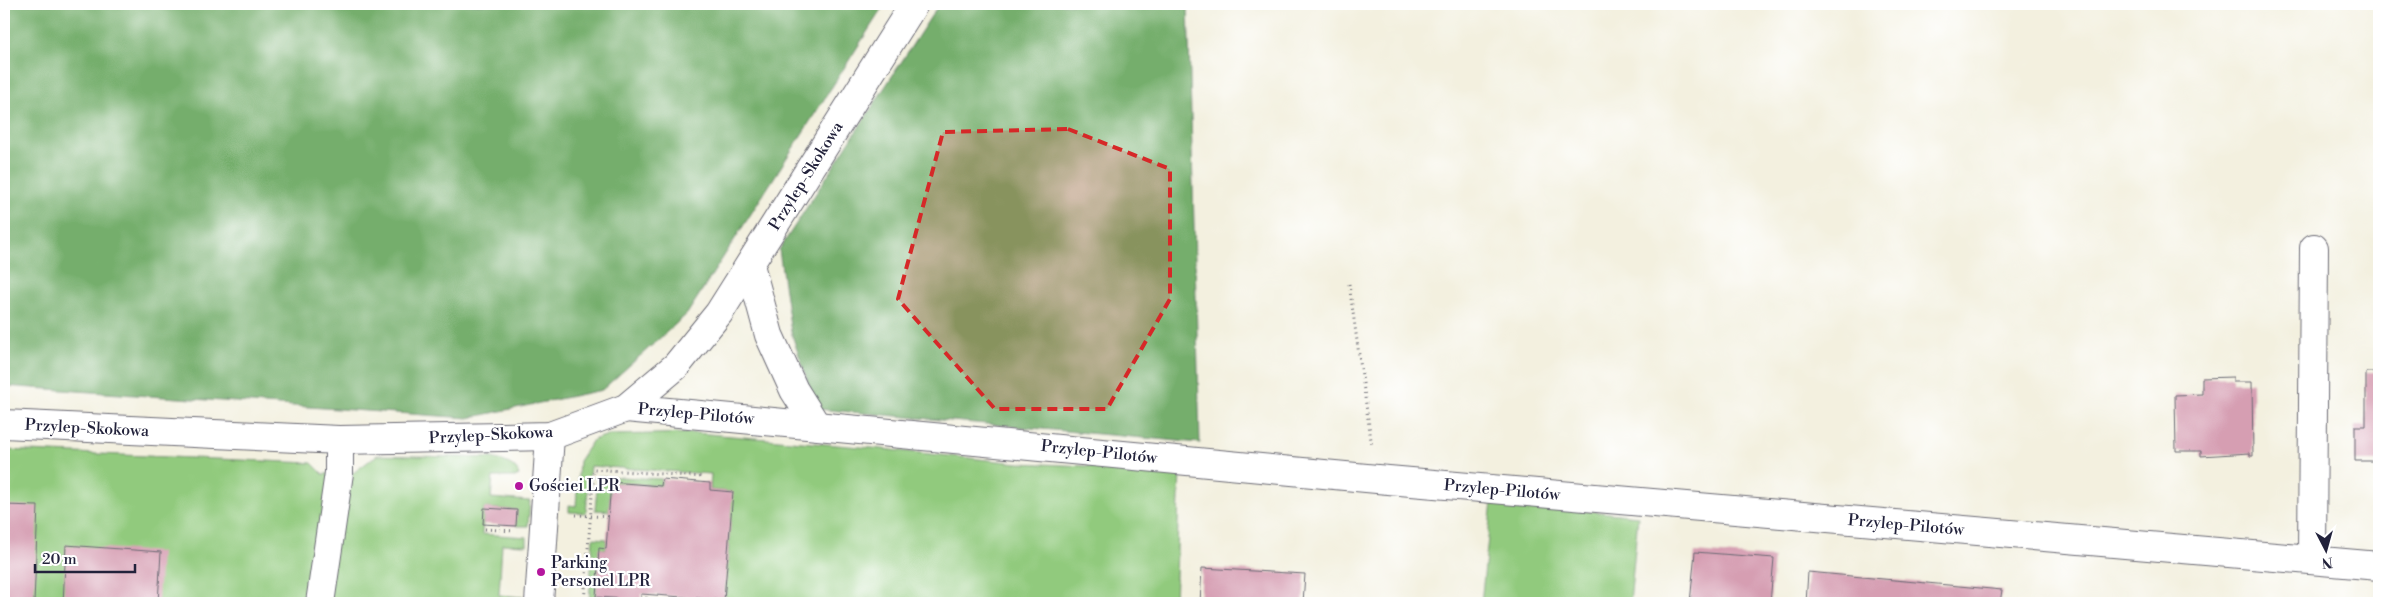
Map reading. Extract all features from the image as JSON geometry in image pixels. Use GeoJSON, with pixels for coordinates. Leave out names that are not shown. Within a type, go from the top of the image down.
{"type":"FeatureCollection","features":[{"type":"Feature","properties":{"kind":"street","name":"Przylep-Skokowa"},"geometry":{"type":"LineString","coordinates":[[4,424],[339,440],[550,436],[626,408],[676,366],[719,313],[914,4]]}},
{"type":"Feature","properties":{"kind":"street"},"geometry":{"type":"LineString","coordinates":[[2312,560],[2314,248]]}},
{"type":"Feature","properties":{"kind":"street"},"geometry":{"type":"LineString","coordinates":[[750,265],[769,335],[794,390],[816,424]]}},
{"type":"Feature","properties":{"kind":"street","name":"Przylep-Pilotów"},"geometry":{"type":"LineString","coordinates":[[626,408],[816,424],[1377,480],[2379,566]]}},
{"type":"Feature","properties":{"kind":"street"},"geometry":{"type":"LineString","coordinates":[[539,603],[550,436]]}},
{"type":"Feature","properties":{"kind":"street"},"geometry":{"type":"LineString","coordinates":[[320,603],[339,474],[339,440]]}},
{"type":"Feature","properties":{"kind":"path"},"geometry":{"type":"LineString","coordinates":[[1349,284],[1377,480]]}},
{"type":"Feature","properties":{"kind":"path"},"geometry":{"type":"LineString","coordinates":[[584,603],[594,469],[702,477]]}},
{"type":"Feature","properties":{"kind":"path"},"geometry":{"type":"LineString","coordinates":[[573,514],[608,517]]}},
{"type":"Feature","properties":{"kind":"path"},"geometry":{"type":"LineString","coordinates":[[646,603],[647,594]]}},
{"type":"Feature","properties":{"kind":"highlighted area"},"geometry":{"type":"Polygon","coordinates":[[[1068,129],[1170,169],[1170,299],[1107,409],[995,409],[898,299],[943,132],[1068,129]]]}},
{"type":"Feature","properties":{"kind":"green space"},"geometry":{"type":"Polygon","coordinates":[[[4,4],[885,4],[687,314],[602,390],[468,418],[4,386],[4,4]]]}},
{"type":"Feature","properties":{"kind":"green space"},"geometry":{"type":"Polygon","coordinates":[[[939,4],[1188,4],[1200,443],[817,409],[791,332],[779,250],[939,4]]]}},
{"type":"Feature","properties":{"kind":"green space"},"geometry":{"type":"Polygon","coordinates":[[[696,433],[1018,463],[1180,470],[1175,603],[725,603],[732,492],[710,490],[711,474],[590,466],[586,513],[569,512],[569,505],[576,506],[579,461],[593,440],[608,435],[696,433]]]}},
{"type":"Feature","properties":{"kind":"green space"},"geometry":{"type":"Polygon","coordinates":[[[4,450],[312,463],[323,474],[353,473],[377,455],[492,458],[500,460],[515,468],[519,475],[515,477],[493,477],[491,498],[530,501],[528,526],[516,526],[516,510],[484,508],[482,534],[527,537],[527,545],[502,544],[499,595],[523,597],[523,603],[4,603],[4,450]]]}},
{"type":"Feature","properties":{"kind":"green space"},"geometry":{"type":"Polygon","coordinates":[[[598,476],[662,479],[661,486],[611,482],[609,511],[595,510],[598,476]]]}},
{"type":"Feature","properties":{"kind":"green space"},"geometry":{"type":"Polygon","coordinates":[[[1492,501],[1638,516],[1630,603],[1481,603],[1492,501]]]}},
{"type":"Feature","properties":{"kind":"green space"},"geometry":{"type":"Polygon","coordinates":[[[593,538],[607,539],[606,549],[599,549],[596,597],[641,600],[640,603],[589,603],[593,538]]]}},
{"type":"Feature","properties":{"kind":"building"},"geometry":{"type":"Polygon","coordinates":[[[2366,372],[2379,372],[2379,461],[2355,461],[2355,426],[2366,426],[2366,372]]]}},
{"type":"Feature","properties":{"kind":"building"},"geometry":{"type":"Polygon","coordinates":[[[2233,377],[2233,382],[2252,382],[2253,456],[2250,456],[2250,453],[2201,456],[2201,451],[2176,451],[2175,395],[2202,394],[2202,378],[2233,377]]]}},
{"type":"Feature","properties":{"kind":"building"},"geometry":{"type":"Polygon","coordinates":[[[662,479],[710,483],[710,490],[733,492],[724,600],[641,594],[641,600],[596,597],[599,548],[606,549],[611,482],[661,486],[662,479]]]}},
{"type":"Feature","properties":{"kind":"building"},"geometry":{"type":"Polygon","coordinates":[[[4,505],[38,506],[34,603],[4,603],[4,505]]]}},
{"type":"Feature","properties":{"kind":"building"},"geometry":{"type":"Polygon","coordinates":[[[484,508],[517,510],[516,526],[483,524],[484,508]]]}},
{"type":"Feature","properties":{"kind":"building"},"geometry":{"type":"Polygon","coordinates":[[[66,545],[161,552],[158,603],[63,603],[66,545]]]}},
{"type":"Feature","properties":{"kind":"building"},"geometry":{"type":"Polygon","coordinates":[[[1695,552],[1774,558],[1770,603],[1690,603],[1695,552]]]}},
{"type":"Feature","properties":{"kind":"building"},"geometry":{"type":"Polygon","coordinates":[[[1202,568],[1305,574],[1303,603],[1200,603],[1202,568]]]}},
{"type":"Feature","properties":{"kind":"building"},"geometry":{"type":"Polygon","coordinates":[[[1808,572],[2002,590],[2000,603],[1806,603],[1808,572]]]}},
{"type":"Feature","properties":{"kind":"place","name":"Gościei LPR"},"geometry":{"type":"Point","coordinates":[519,486]}},
{"type":"Feature","properties":{"kind":"place","name":"Parking Personel LPR"},"geometry":{"type":"Point","coordinates":[541,572]}}]}
